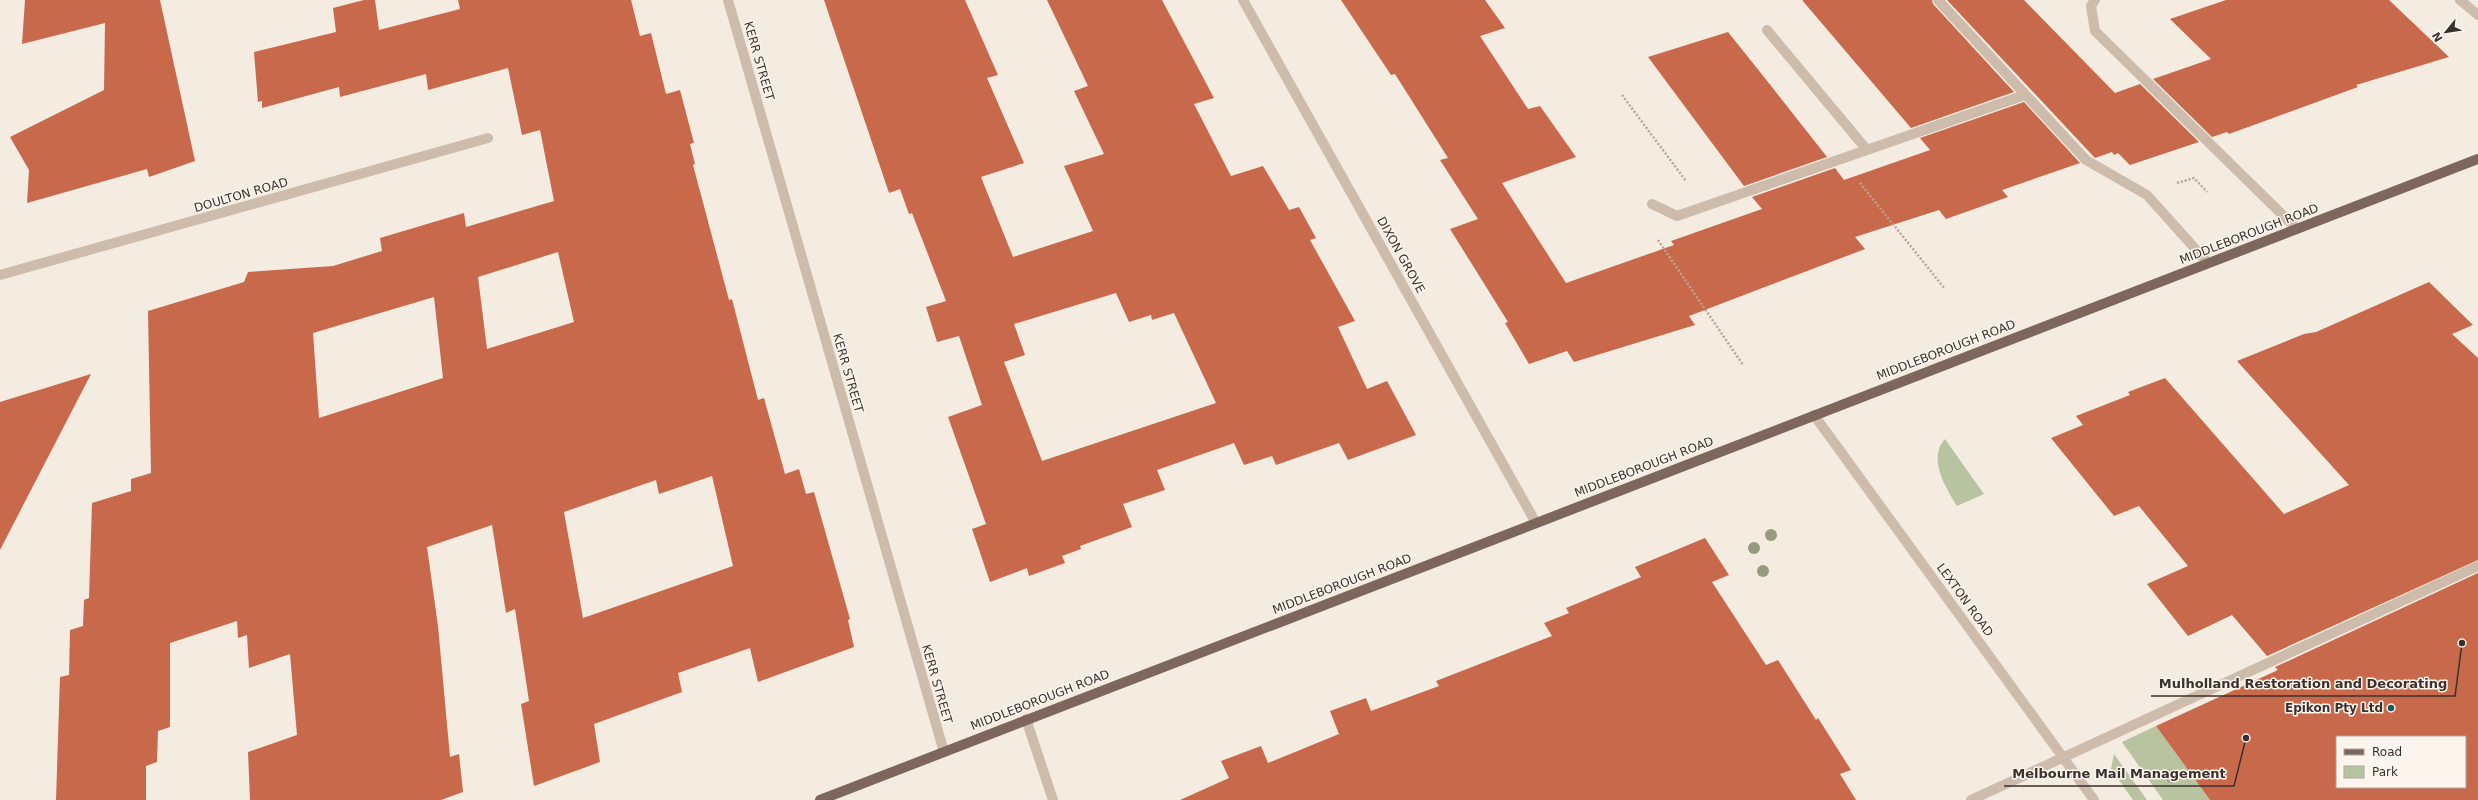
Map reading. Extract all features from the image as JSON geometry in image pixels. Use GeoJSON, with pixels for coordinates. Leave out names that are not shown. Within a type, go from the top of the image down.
{"type":"FeatureCollection","features":[{"type":"Feature","properties":{"kind":"main road","name":"MIDDLEBOROUGH ROAD"},"geometry":{"type":"LineString","coordinates":[[820,800],[1026,719],[2478,159]]}},
{"type":"Feature","properties":{"kind":"street","name":"KERR STREET"},"geometry":{"type":"LineString","coordinates":[[728,0],[944,752]]}},
{"type":"Feature","properties":{"kind":"street","name":"DIXON GROVE"},"geometry":{"type":"LineString","coordinates":[[1243,0],[1536,523]]}},
{"type":"Feature","properties":{"kind":"street"},"geometry":{"type":"LineString","coordinates":[[1938,0],[2086,160],[2146,195],[2208,263]]}},
{"type":"Feature","properties":{"kind":"street"},"geometry":{"type":"LineString","coordinates":[[2096,0],[2091,6],[2095,30],[2297,229]]}},
{"type":"Feature","properties":{"kind":"street"},"geometry":{"type":"LineString","coordinates":[[2460,0],[2478,15]]}},
{"type":"Feature","properties":{"kind":"street"},"geometry":{"type":"LineString","coordinates":[[1767,30],[1867,150]]}},
{"type":"Feature","properties":{"kind":"street"},"geometry":{"type":"LineString","coordinates":[[1652,204],[1677,216],[2025,95]]}},
{"type":"Feature","properties":{"kind":"street","name":"DOULTON ROAD"},"geometry":{"type":"LineString","coordinates":[[0,275],[488,138]]}},
{"type":"Feature","properties":{"kind":"street","name":"LEXTON ROAD"},"geometry":{"type":"LineString","coordinates":[[1814,415],[2094,800]]}},
{"type":"Feature","properties":{"kind":"street"},"geometry":{"type":"LineString","coordinates":[[1970,800],[2478,566]]}},
{"type":"Feature","properties":{"kind":"street"},"geometry":{"type":"LineString","coordinates":[[1026,719],[1053,800]]}},
{"type":"Feature","properties":{"kind":"path"},"geometry":{"type":"LineString","coordinates":[[1662,239],[1658,241],[1742,365]]}},
{"type":"Feature","properties":{"kind":"green space"},"geometry":{"type":"Polygon","coordinates":[[[1945,439],[1984,494],[1957,506],[1948,491],[1940,473],[1938,464],[1940,447],[1945,439]]]}},
{"type":"Feature","properties":{"kind":"green space"},"geometry":{"type":"Polygon","coordinates":[[[2156,726],[2210,800],[2163,800],[2122,742],[2156,726]]]}},
{"type":"Feature","properties":{"kind":"green space"},"geometry":{"type":"Polygon","coordinates":[[[2114,754],[2147,800],[2133,800],[2111,769],[2114,754]]]}},
{"type":"Feature","properties":{"kind":"building"},"geometry":{"type":"Polygon","coordinates":[[[25,0],[160,0],[195,161],[149,177],[147,169],[27,203],[29,170],[10,137],[104,90],[105,23],[22,44],[25,0]]]}},
{"type":"Feature","properties":{"kind":"building"},"geometry":{"type":"Polygon","coordinates":[[[364,0],[375,0],[379,30],[460,9],[458,0],[631,0],[640,36],[651,33],[666,94],[680,90],[694,143],[690,144],[695,164],[693,165],[729,300],[732,299],[758,400],[764,398],[785,474],[799,469],[806,494],[814,492],[850,619],[848,620],[854,647],[758,682],[750,648],[678,673],[682,692],[594,724],[600,762],[534,786],[521,704],[529,701],[515,609],[506,613],[492,525],[427,547],[438,626],[450,757],[459,754],[463,792],[441,800],[250,800],[248,752],[297,735],[290,654],[249,668],[247,635],[238,638],[237,621],[170,643],[170,727],[158,731],[157,762],[146,766],[146,800],[56,800],[60,677],[69,675],[70,630],[83,626],[84,600],[89,598],[92,503],[131,491],[131,479],[151,473],[148,311],[244,282],[248,272],[333,266],[382,251],[380,238],[464,213],[466,227],[554,201],[540,130],[522,135],[508,68],[428,90],[426,74],[340,97],[339,87],[262,108],[262,101],[258,102],[254,52],[336,32],[333,8],[364,0]],[[558,252],[478,277],[487,349],[574,322],[558,252]],[[434,297],[313,333],[319,418],[443,378],[434,297]],[[712,476],[659,494],[656,480],[564,512],[583,618],[733,566],[712,476]]]}},
{"type":"Feature","properties":{"kind":"building"},"geometry":{"type":"Polygon","coordinates":[[[824,0],[965,0],[998,75],[987,78],[1024,163],[981,177],[1013,257],[1093,231],[1064,166],[1104,154],[1074,91],[1088,86],[1047,0],[1162,0],[1214,98],[1194,104],[1231,176],[1263,166],[1289,210],[1299,207],[1316,238],[1310,240],[1355,321],[1338,327],[1367,389],[1387,381],[1416,435],[1348,460],[1339,443],[1276,465],[1272,456],[1244,465],[1234,443],[1157,470],[1165,490],[1123,504],[1132,527],[1080,546],[1081,549],[1062,556],[1065,563],[1029,576],[1027,568],[990,582],[972,529],[986,524],[948,417],[982,405],[959,336],[937,342],[926,307],[946,301],[912,213],[909,214],[900,189],[889,193],[824,0]],[[1116,293],[1014,324],[1025,355],[1004,362],[1042,461],[1216,403],[1174,313],[1152,320],[1151,315],[1129,322],[1116,293]]]}},
{"type":"Feature","properties":{"kind":"building"},"geometry":{"type":"Polygon","coordinates":[[[1341,0],[1485,0],[1505,28],[1480,36],[1528,109],[1540,106],[1576,157],[1502,183],[1566,283],[1674,245],[1671,241],[1762,209],[1752,197],[1835,168],[1844,180],[1930,150],[1920,138],[2024,102],[2080,163],[2002,190],[2008,197],[1946,219],[1939,210],[1855,237],[1865,249],[1689,316],[1695,325],[1574,362],[1567,351],[1529,364],[1505,323],[1508,322],[1450,229],[1478,219],[1440,160],[1448,158],[1395,74],[1391,75],[1341,0]]]}},
{"type":"Feature","properties":{"kind":"building"},"geometry":{"type":"Polygon","coordinates":[[[1802,0],[1932,0],[1933,4],[2014,92],[1911,128],[1802,0]]]}},
{"type":"Feature","properties":{"kind":"building"},"geometry":{"type":"Polygon","coordinates":[[[1947,0],[2024,0],[2115,93],[2140,84],[2199,142],[2130,165],[2118,153],[2114,155],[2112,152],[2095,158],[1947,0]]]}},
{"type":"Feature","properties":{"kind":"building"},"geometry":{"type":"Polygon","coordinates":[[[2226,0],[2389,0],[2449,57],[2356,85],[2358,87],[2229,134],[2227,132],[2212,137],[2153,79],[2211,59],[2170,19],[2226,0]]]}},
{"type":"Feature","properties":{"kind":"building"},"geometry":{"type":"Polygon","coordinates":[[[1728,32],[1827,157],[1744,186],[1648,57],[1728,32]]]}},
{"type":"Feature","properties":{"kind":"building"},"geometry":{"type":"Polygon","coordinates":[[[2429,282],[2473,325],[2452,334],[2478,358],[2478,560],[2267,656],[2232,615],[2188,636],[2147,584],[2188,566],[2139,506],[2114,516],[2051,438],[2083,425],[2076,416],[2130,395],[2128,392],[2165,378],[2284,514],[2349,485],[2237,361],[2304,334],[2316,332],[2429,282]]]}},
{"type":"Feature","properties":{"kind":"building"},"geometry":{"type":"Polygon","coordinates":[[[91,374],[0,550],[0,402],[91,374]]]}},
{"type":"Feature","properties":{"kind":"building"},"geometry":{"type":"Polygon","coordinates":[[[1705,538],[1729,575],[1712,582],[1766,665],[1778,660],[1816,720],[1818,718],[1851,770],[1840,774],[1856,800],[1180,800],[1229,778],[1221,761],[1261,746],[1268,763],[1339,734],[1330,711],[1366,698],[1371,711],[1439,686],[1436,681],[1552,636],[1544,623],[1569,613],[1566,608],[1641,577],[1635,567],[1705,538]]]}},
{"type":"Feature","properties":{"kind":"building"},"geometry":{"type":"Polygon","coordinates":[[[2478,573],[2478,800],[2210,800],[2156,726],[2278,670],[2275,667],[2478,573]]]}},
{"type":"Feature","properties":{"kind":"place","name":"Mulholland Restoration and Decorating"},"geometry":{"type":"Point","coordinates":[2462,643]}},
{"type":"Feature","properties":{"kind":"place","name":"Epikon Pty Ltd"},"geometry":{"type":"Point","coordinates":[2391,708]}},
{"type":"Feature","properties":{"kind":"place","name":"Melbourne Mail Management"},"geometry":{"type":"Point","coordinates":[2246,738]}}]}
